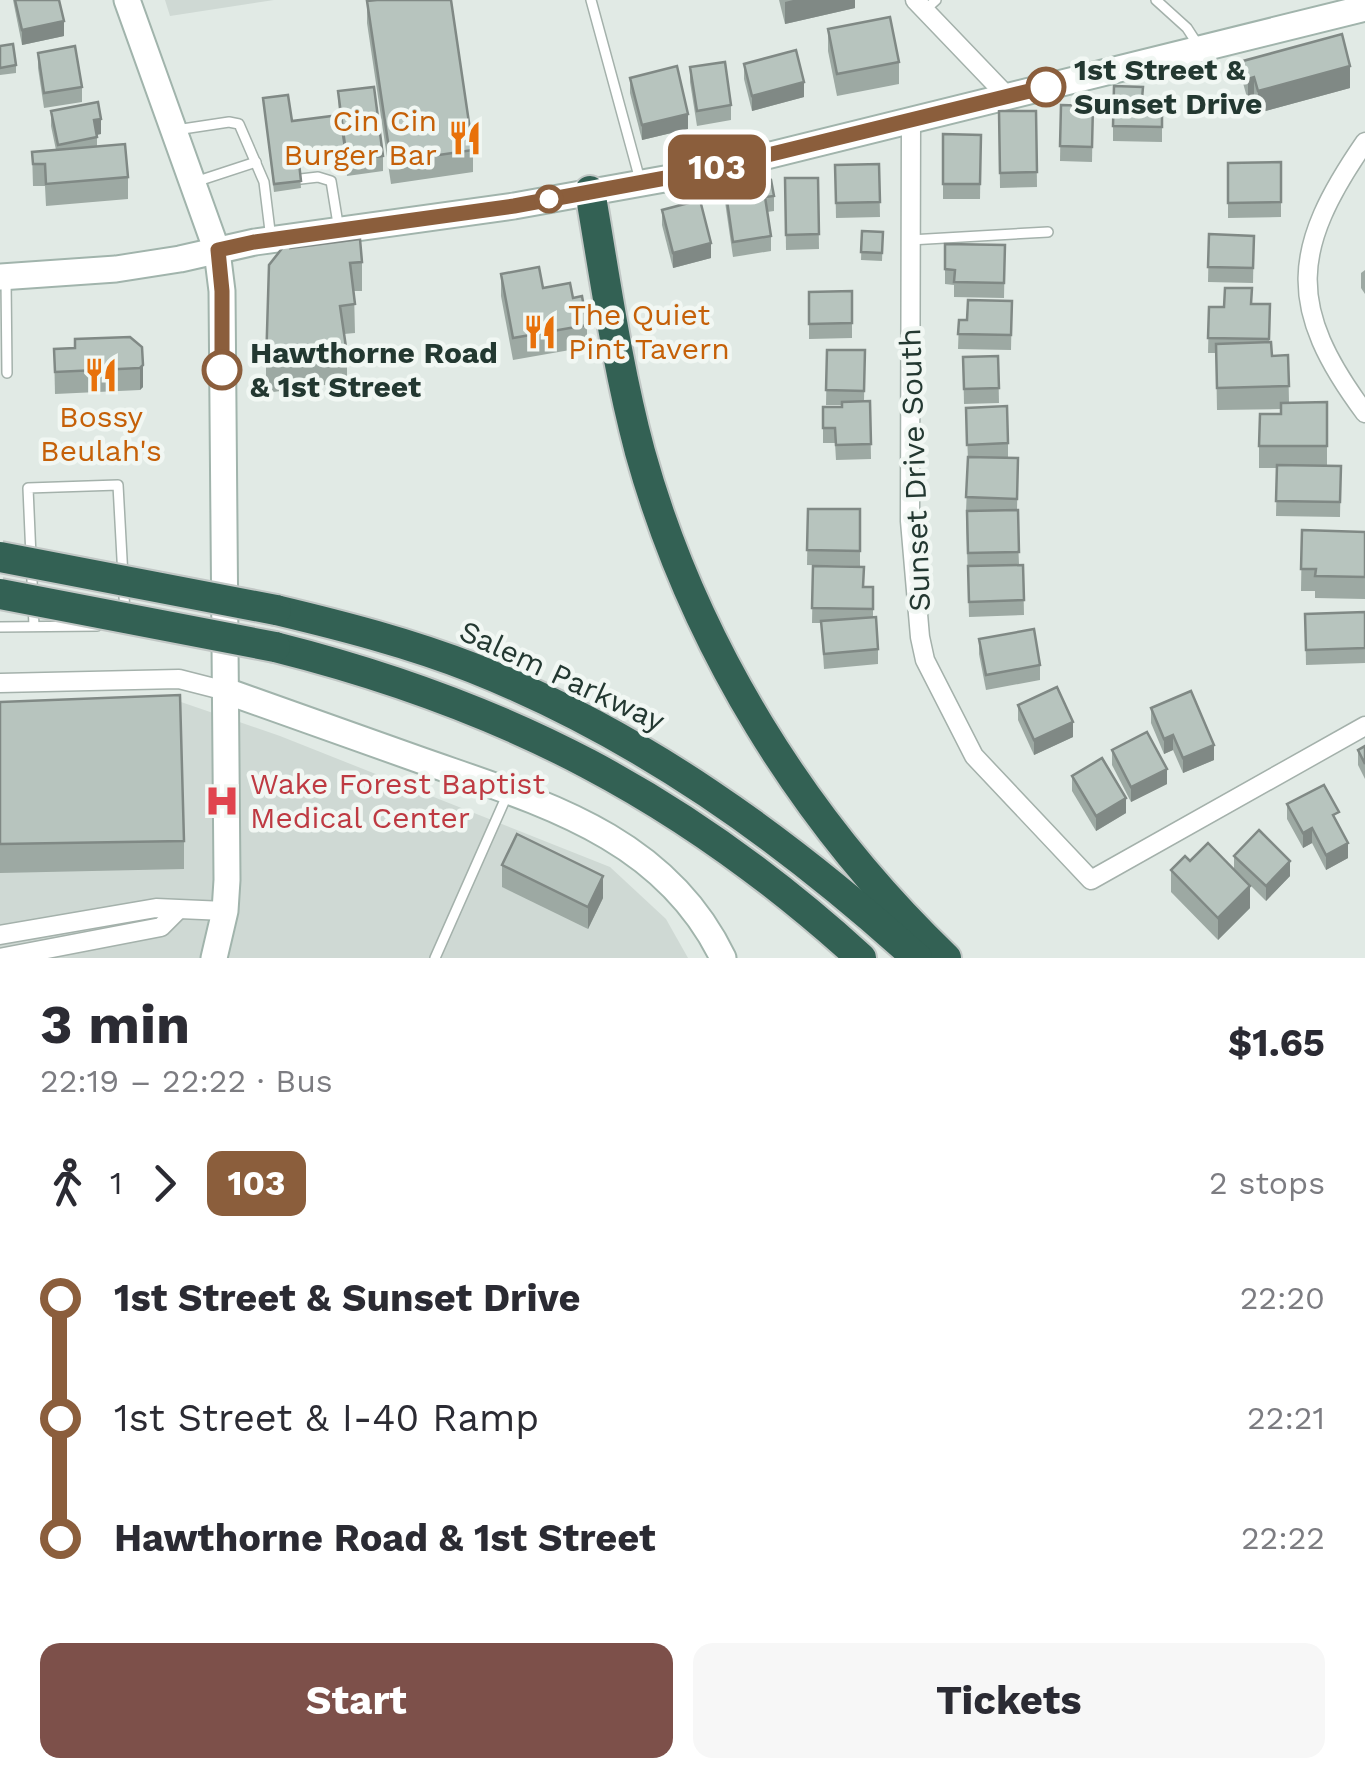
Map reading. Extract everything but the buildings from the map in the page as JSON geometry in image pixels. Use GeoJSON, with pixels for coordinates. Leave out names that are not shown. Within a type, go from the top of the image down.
{"type":"FeatureCollection","features":[{"type":"Feature","properties":{"kind":"highway"},"geometry":{"type":"LineString","coordinates":[[590,192],[617,348],[641,454],[680,568],[706,626],[734,681],[799,786],[870,879],[946,958]]}},
{"type":"Feature","properties":{"kind":"highway","name":"Salem Parkway"},"geometry":{"type":"LineString","coordinates":[[0,557],[276,610],[407,644],[532,694],[690,779],[760,826],[917,958]]}},
{"type":"Feature","properties":{"kind":"highway"},"geometry":{"type":"LineString","coordinates":[[0,594],[275,647],[381,675],[517,727],[631,786],[738,856],[861,958]]}},
{"type":"Feature","properties":{"kind":"main road"},"geometry":{"type":"LineString","coordinates":[[127,0],[218,250],[222,291],[225,911],[214,958]]}},
{"type":"Feature","properties":{"kind":"main road"},"geometry":{"type":"LineString","coordinates":[[3,277],[116,269],[272,240],[514,206],[698,172],[1365,8]]}},
{"type":"Feature","properties":{"kind":"main road"},"geometry":{"type":"LineString","coordinates":[[226,691],[509,791],[594,827],[655,868],[698,914],[722,958]]}},
{"type":"Feature","properties":{"kind":"street"},"geometry":{"type":"LineString","coordinates":[[925,3],[1007,96]]}},
{"type":"Feature","properties":{"kind":"street","name":"Sunset Drive South"},"geometry":{"type":"LineString","coordinates":[[911,120],[910,521],[920,637],[925,660],[974,756],[1091,880],[1365,726]]}},
{"type":"Feature","properties":{"kind":"street"},"geometry":{"type":"LineString","coordinates":[[1365,142],[1321,212],[1308,261],[1306,296],[1314,331],[1335,372],[1365,412]]}},
{"type":"Feature","properties":{"kind":"street"},"geometry":{"type":"LineString","coordinates":[[0,682],[179,678],[226,691]]}},
{"type":"Feature","properties":{"kind":"street"},"geometry":{"type":"LineString","coordinates":[[0,935],[156,908],[225,911]]}},
{"type":"Feature","properties":{"kind":"street"},"geometry":{"type":"LineString","coordinates":[[0,958],[161,928],[177,911]]}},
{"type":"Feature","properties":{"kind":"lane"},"geometry":{"type":"LineString","coordinates":[[590,0],[640,183]]}},
{"type":"Feature","properties":{"kind":"lane"},"geometry":{"type":"LineString","coordinates":[[1156,0],[1187,28],[1200,49]]}},
{"type":"Feature","properties":{"kind":"lane"},"geometry":{"type":"LineString","coordinates":[[173,130],[228,122],[240,124],[264,182],[272,240]]}},
{"type":"Feature","properties":{"kind":"lane"},"geometry":{"type":"LineString","coordinates":[[192,182],[256,162]]}},
{"type":"Feature","properties":{"kind":"lane"},"geometry":{"type":"LineString","coordinates":[[264,182],[318,177],[331,181],[339,230]]}},
{"type":"Feature","properties":{"kind":"lane"},"geometry":{"type":"LineString","coordinates":[[910,240],[1048,232]]}},
{"type":"Feature","properties":{"kind":"lane"},"geometry":{"type":"LineString","coordinates":[[3,277],[8,373]]}},
{"type":"Feature","properties":{"kind":"lane"},"geometry":{"type":"LineString","coordinates":[[0,627],[126,626],[118,485],[28,488],[34,626]]}},
{"type":"Feature","properties":{"kind":"lane"},"geometry":{"type":"LineString","coordinates":[[435,958],[509,791]]}},
{"type":"Feature","properties":{"kind":"shaded area"},"geometry":{"type":"Polygon","coordinates":[[[165,0],[274,0],[170,16],[165,0]]]}},
{"type":"Feature","properties":{"kind":"shaded area","name":"Wake Forest Baptist Medical Center"},"geometry":{"type":"Polygon","coordinates":[[[181,702],[280,736],[610,867],[666,919],[688,958],[0,958],[0,709],[181,702]]]}},
{"type":"Feature","properties":{"kind":"bus line","name":"103"},"geometry":{"type":"LineString","coordinates":[[222,370],[218,250],[514,206],[698,172],[1046,87]]}},
{"type":"Feature","properties":{"kind":"place","name":"1st Street & Sunset Drive"},"geometry":{"type":"Point","coordinates":[1046,87]}},
{"type":"Feature","properties":{"kind":"place","name":"Cin Cin Burger Bar"},"geometry":{"type":"Point","coordinates":[465,138]}},
{"type":"Feature","properties":{"kind":"place","name":"The Quiet Pint Tavern"},"geometry":{"type":"Point","coordinates":[540,332]}},
{"type":"Feature","properties":{"kind":"place","name":"Hawthorne Road & 1st Street"},"geometry":{"type":"Point","coordinates":[222,370]}},
{"type":"Feature","properties":{"kind":"place","name":"Bossy Beulah's"},"geometry":{"type":"Point","coordinates":[101,375]}},
{"type":"Feature","properties":{"kind":"place","name":"Wake Forest Baptist Medical Center"},"geometry":{"type":"Point","coordinates":[222,801]}}]}
